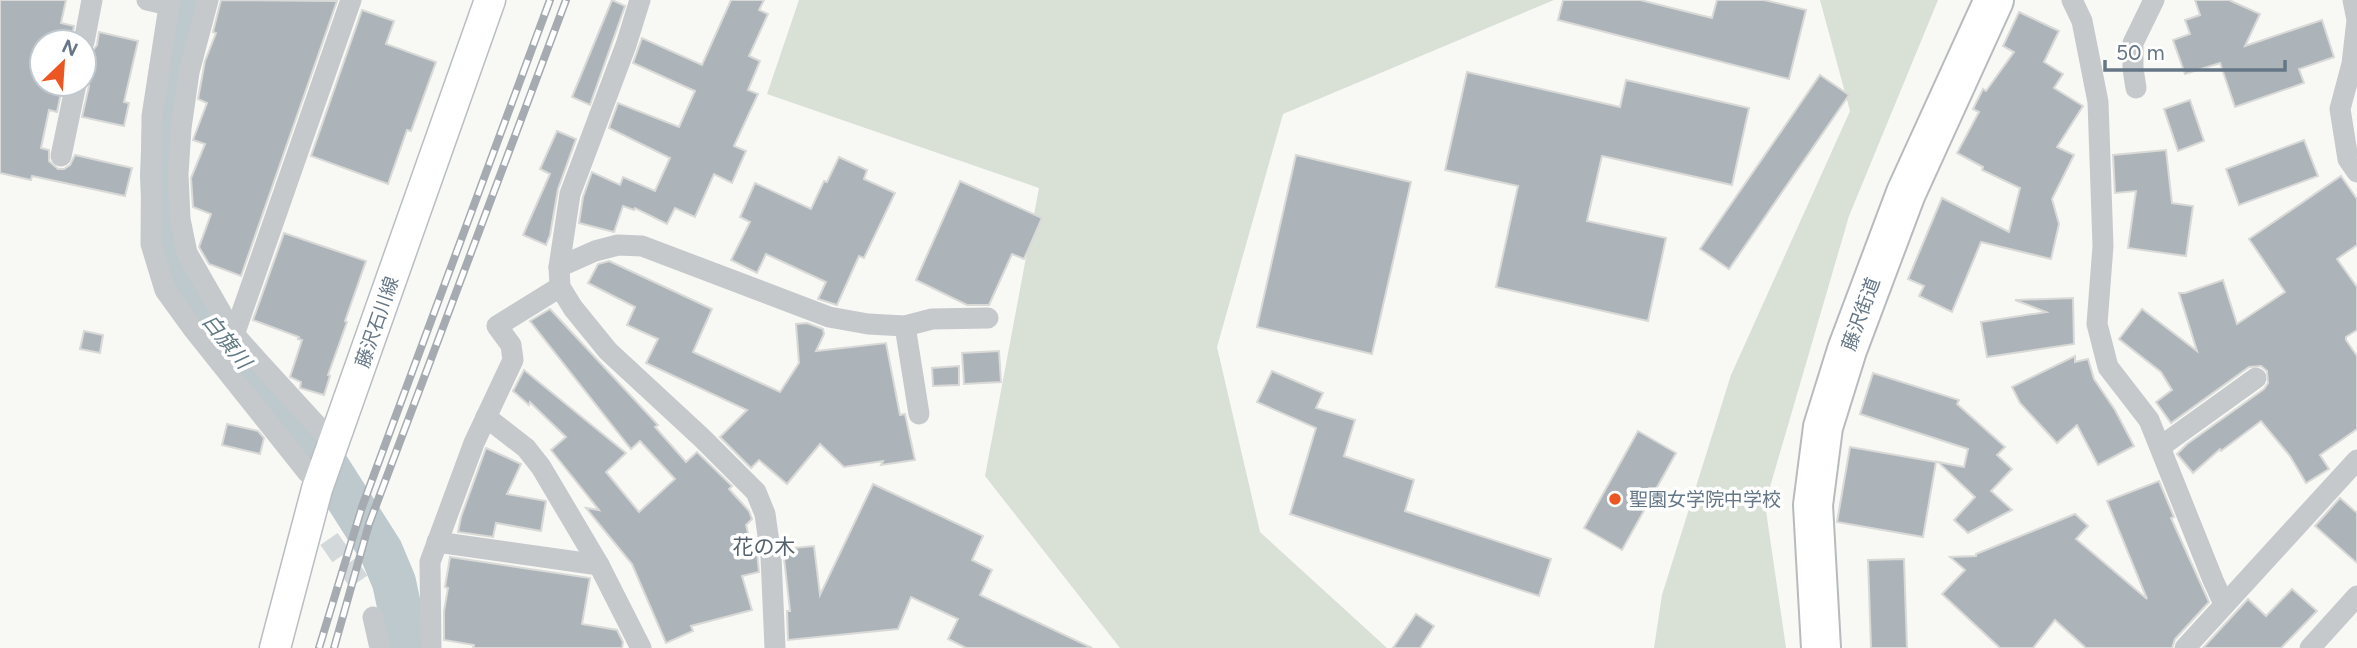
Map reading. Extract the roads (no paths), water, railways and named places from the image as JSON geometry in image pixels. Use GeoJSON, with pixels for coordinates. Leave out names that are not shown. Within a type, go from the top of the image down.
{"type":"FeatureCollection","features":[{"type":"Feature","properties":{"kind":"highway","name":"藤沢街道"},"geometry":{"type":"LineString","coordinates":[[1821,648],[1813,505],[1823,427],[1847,351],[1906,193],[1994,0]]}},
{"type":"Feature","properties":{"kind":"street"},"geometry":{"type":"LineString","coordinates":[[87,28],[92,0]]}},
{"type":"Feature","properties":{"kind":"street"},"geometry":{"type":"LineString","coordinates":[[147,0],[170,2],[152,116],[151,244],[165,290],[312,481]]}},
{"type":"Feature","properties":{"kind":"street"},"geometry":{"type":"LineString","coordinates":[[208,0],[189,72],[181,128],[178,174],[180,219],[187,253],[234,335],[334,444]]}},
{"type":"Feature","properties":{"kind":"street"},"geometry":{"type":"LineString","coordinates":[[234,335],[351,0]]}},
{"type":"Feature","properties":{"kind":"street","name":"藤沢石川線"},"geometry":{"type":"LineString","coordinates":[[275,648],[312,481],[334,444],[490,0]]}},
{"type":"Feature","properties":{"kind":"street"},"geometry":{"type":"LineString","coordinates":[[640,0],[626,45],[570,194],[560,277],[573,308],[608,351],[756,492],[765,514],[771,558],[775,648]]}},
{"type":"Feature","properties":{"kind":"street"},"geometry":{"type":"LineString","coordinates":[[2072,0],[2082,21],[2098,102],[2103,246],[2097,324],[2108,367],[2144,412],[2224,604]]}},
{"type":"Feature","properties":{"kind":"street"},"geometry":{"type":"LineString","coordinates":[[2136,88],[2133,43],[2154,0]]}},
{"type":"Feature","properties":{"kind":"street"},"geometry":{"type":"LineString","coordinates":[[2353,0],[2357,20],[2352,64],[2340,109],[2348,159],[2357,172]]}},
{"type":"Feature","properties":{"kind":"street"},"geometry":{"type":"LineString","coordinates":[[61,156],[73,98]]}},
{"type":"Feature","properties":{"kind":"street"},"geometry":{"type":"LineString","coordinates":[[431,648],[430,562],[486,417],[513,360],[511,345],[497,326],[595,251],[618,245],[642,246],[828,317],[868,324],[905,326],[932,319],[988,318]]}},
{"type":"Feature","properties":{"kind":"street"},"geometry":{"type":"LineString","coordinates":[[905,326],[919,414]]}},
{"type":"Feature","properties":{"kind":"street"},"geometry":{"type":"LineString","coordinates":[[2160,447],[2256,379]]}},
{"type":"Feature","properties":{"kind":"street"},"geometry":{"type":"LineString","coordinates":[[486,417],[526,448],[541,467],[599,565],[641,648]]}},
{"type":"Feature","properties":{"kind":"street"},"geometry":{"type":"LineString","coordinates":[[2187,647],[2357,460]]}},
{"type":"Feature","properties":{"kind":"street"},"geometry":{"type":"LineString","coordinates":[[437,542],[599,565]]}},
{"type":"Feature","properties":{"kind":"street"},"geometry":{"type":"LineString","coordinates":[[2311,648],[2357,596]]}},
{"type":"Feature","properties":{"kind":"street"},"geometry":{"type":"LineString","coordinates":[[373,617],[380,648]]}},
{"type":"Feature","properties":{"kind":"waterway","name":"白旗川"},"geometry":{"type":"LineString","coordinates":[[189,0],[171,70],[164,126],[164,217],[171,255],[188,290],[218,333],[311,441],[381,551],[394,582],[408,648]]}},
{"type":"Feature","properties":{"kind":"tunnel"},"geometry":{"type":"LineString","coordinates":[[329,539],[364,589]]}},
{"type":"Feature","properties":{"kind":"railway"},"geometry":{"type":"LineString","coordinates":[[319,648],[362,507],[550,0]]}},
{"type":"Feature","properties":{"kind":"railway"},"geometry":{"type":"LineString","coordinates":[[334,648],[369,524],[566,0]]}},
{"type":"Feature","properties":{"kind":"place","name":"聖園女学院中学校"},"geometry":{"type":"Point","coordinates":[1615,499]}},
{"type":"Feature","properties":{"kind":"district","name":"花の木"},"geometry":{"type":"Point","coordinates":[764,546]}}]}
